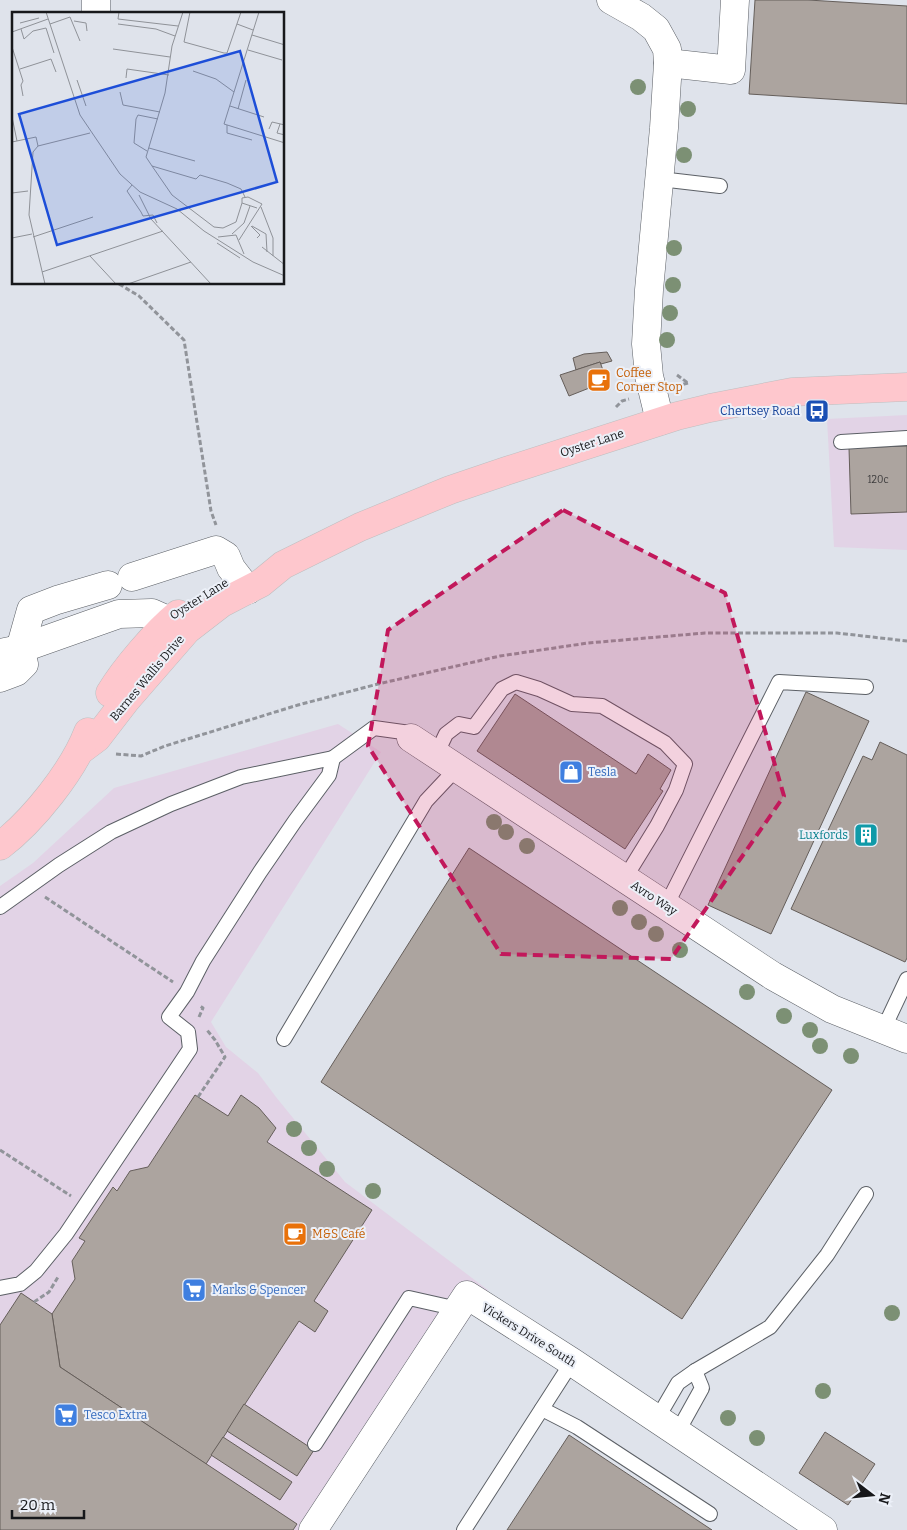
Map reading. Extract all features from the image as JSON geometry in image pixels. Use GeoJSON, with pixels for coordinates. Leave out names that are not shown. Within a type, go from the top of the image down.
{"type":"FeatureCollection","features":[{"type":"Feature","properties":{"kind":"main road","name":"Oyster Lane"},"geometry":{"type":"LineString","coordinates":[[170,621],[217,586],[261,583],[292,560],[360,527],[450,490],[660,422],[710,408],[792,392],[907,387]]}},
{"type":"Feature","properties":{"kind":"main road","name":"Oyster Lane"},"geometry":{"type":"LineString","coordinates":[[215,608],[242,583]]}},
{"type":"Feature","properties":{"kind":"main road","name":"Barnes Wallis Drive"},"geometry":{"type":"LineString","coordinates":[[0,846],[10,839],[42,806],[82,750],[97,738],[127,699],[187,630],[215,608]]}},
{"type":"Feature","properties":{"kind":"main road","name":"Barnes Wallis Drive"},"geometry":{"type":"LineString","coordinates":[[82,750],[89,729],[117,682],[170,621]]}},
{"type":"Feature","properties":{"kind":"street"},"geometry":{"type":"LineString","coordinates":[[611,0],[641,17],[656,29],[667,49],[668,64],[660,179],[646,344],[649,376],[660,422]]}},
{"type":"Feature","properties":{"kind":"street"},"geometry":{"type":"LineString","coordinates":[[668,64],[731,70],[735,0]]}},
{"type":"Feature","properties":{"kind":"street"},"geometry":{"type":"LineString","coordinates":[[0,678],[16,672],[24,664],[10,651],[31,610],[216,550],[226,556],[242,583]]}},
{"type":"Feature","properties":{"kind":"street","name":"Oyster Lane"},"geometry":{"type":"LineString","coordinates":[[10,651],[119,614],[152,612],[170,621]]}},
{"type":"Feature","properties":{"kind":"street","name":"Avro Way"},"geometry":{"type":"LineString","coordinates":[[411,738],[773,976],[832,1009],[895,1034]]}},
{"type":"Feature","properties":{"kind":"street","name":"Vickers Drive South"},"geometry":{"type":"LineString","coordinates":[[313,1530],[466,1295],[572,1362],[824,1530]]}},
{"type":"Feature","properties":{"kind":"lane"},"geometry":{"type":"LineString","coordinates":[[660,179],[720,186]]}},
{"type":"Feature","properties":{"kind":"lane"},"geometry":{"type":"LineString","coordinates":[[841,442],[907,438]]}},
{"type":"Feature","properties":{"kind":"lane"},"geometry":{"type":"LineString","coordinates":[[284,1039],[426,802],[446,762],[446,734],[458,724],[474,727],[502,689],[516,682],[539,689],[572,704],[602,706],[665,743],[685,764],[673,798],[625,878]]}},
{"type":"Feature","properties":{"kind":"lane"},"geometry":{"type":"LineString","coordinates":[[666,906],[779,682],[866,688]]}},
{"type":"Feature","properties":{"kind":"lane"},"geometry":{"type":"LineString","coordinates":[[0,907],[110,832],[171,804],[241,777],[333,758],[374,728],[403,732],[411,738]]}},
{"type":"Feature","properties":{"kind":"lane"},"geometry":{"type":"LineString","coordinates":[[0,1288],[20,1284],[36,1271],[66,1234],[190,1050],[188,1032],[168,1017],[187,992],[203,961],[260,872],[329,775],[333,758]]}},
{"type":"Feature","properties":{"kind":"lane"},"geometry":{"type":"LineString","coordinates":[[895,1034],[907,979]]}},
{"type":"Feature","properties":{"kind":"lane"},"geometry":{"type":"LineString","coordinates":[[667,1426],[678,1383],[770,1327],[827,1255],[866,1194]]}},
{"type":"Feature","properties":{"kind":"lane"},"geometry":{"type":"LineString","coordinates":[[315,1444],[409,1298],[458,1309]]}},
{"type":"Feature","properties":{"kind":"lane"},"geometry":{"type":"LineString","coordinates":[[464,1530],[572,1362]]}},
{"type":"Feature","properties":{"kind":"lane"},"geometry":{"type":"LineString","coordinates":[[667,1426],[702,1388],[695,1371]]}},
{"type":"Feature","properties":{"kind":"lane"},"geometry":{"type":"LineString","coordinates":[[542,1409],[577,1427],[710,1514]]}},
{"type":"Feature","properties":{"kind":"path"},"geometry":{"type":"LineString","coordinates":[[121,285],[139,296],[184,340],[211,511],[217,527]]}},
{"type":"Feature","properties":{"kind":"path"},"geometry":{"type":"LineString","coordinates":[[110,749],[115,754],[141,756],[164,746],[218,728],[369,686],[500,656],[588,643],[705,633],[758,632],[837,633],[907,641]]}},
{"type":"Feature","properties":{"kind":"path"},"geometry":{"type":"LineString","coordinates":[[36,882],[43,896],[187,992],[203,1008],[198,1019]]}},
{"type":"Feature","properties":{"kind":"path"},"geometry":{"type":"LineString","coordinates":[[198,1097],[225,1057],[204,1026]]}},
{"type":"Feature","properties":{"kind":"path"},"geometry":{"type":"LineString","coordinates":[[0,1150],[86,1206]]}},
{"type":"Feature","properties":{"kind":"highlighted area"},"geometry":{"type":"Polygon","coordinates":[[[563,510],[725,593],[784,796],[671,959],[501,954],[368,746],[388,630],[563,510]]]}},
{"type":"Feature","properties":{"kind":"shaded area"},"geometry":{"type":"Polygon","coordinates":[[[907,415],[907,550],[834,547],[827,419],[907,415]]]}},
{"type":"Feature","properties":{"kind":"shaded area"},"geometry":{"type":"Polygon","coordinates":[[[338,724],[381,752],[211,1022],[226,1047],[258,1073],[345,1182],[488,1290],[329,1530],[0,1530],[0,886],[33,863],[114,788],[338,724]]]}},
{"type":"Feature","properties":{"kind":"building"},"geometry":{"type":"Polygon","coordinates":[[[755,0],[808,0],[907,6],[907,104],[749,94],[755,0]]]}},
{"type":"Feature","properties":{"kind":"building"},"geometry":{"type":"Polygon","coordinates":[[[607,352],[612,361],[601,364],[600,362],[576,370],[573,358],[584,354],[607,352]]]}},
{"type":"Feature","properties":{"kind":"building"},"geometry":{"type":"Polygon","coordinates":[[[600,362],[607,381],[569,396],[560,375],[600,362]]]}},
{"type":"Feature","properties":{"kind":"building"},"geometry":{"type":"Polygon","coordinates":[[[907,446],[907,512],[851,514],[849,448],[907,446]]]}},
{"type":"Feature","properties":{"kind":"building"},"geometry":{"type":"Polygon","coordinates":[[[806,692],[869,721],[771,934],[708,905],[806,692]]]}},
{"type":"Feature","properties":{"kind":"building","name":"Tesla"},"geometry":{"type":"Polygon","coordinates":[[[515,694],[636,774],[648,754],[671,770],[660,789],[663,791],[625,849],[477,751],[515,694]]]}},
{"type":"Feature","properties":{"kind":"building","name":"Luxfords"},"geometry":{"type":"Polygon","coordinates":[[[880,742],[907,755],[907,958],[905,962],[791,909],[863,756],[872,760],[880,742]]]}},
{"type":"Feature","properties":{"kind":"building"},"geometry":{"type":"Polygon","coordinates":[[[469,848],[832,1090],[682,1319],[321,1082],[469,848]]]}},
{"type":"Feature","properties":{"kind":"building","name":"Marks & Spencer"},"geometry":{"type":"Polygon","coordinates":[[[195,1095],[228,1116],[241,1095],[259,1108],[276,1128],[267,1142],[372,1210],[314,1301],[328,1311],[315,1332],[299,1321],[206,1464],[60,1367],[52,1314],[75,1279],[72,1261],[85,1241],[79,1238],[113,1187],[117,1191],[130,1171],[148,1167],[195,1095]]]}},
{"type":"Feature","properties":{"kind":"building","name":"Tesco Extra"},"geometry":{"type":"Polygon","coordinates":[[[21,1293],[52,1314],[60,1367],[297,1524],[293,1530],[0,1530],[0,1325],[21,1293]]]}},
{"type":"Feature","properties":{"kind":"building"},"geometry":{"type":"Polygon","coordinates":[[[244,1404],[314,1450],[297,1476],[227,1431],[244,1404]]]}},
{"type":"Feature","properties":{"kind":"building"},"geometry":{"type":"Polygon","coordinates":[[[825,1432],[875,1464],[848,1505],[799,1473],[825,1432]]]}},
{"type":"Feature","properties":{"kind":"building"},"geometry":{"type":"Polygon","coordinates":[[[569,1435],[712,1530],[507,1530],[569,1435]]]}},
{"type":"Feature","properties":{"kind":"building"},"geometry":{"type":"Polygon","coordinates":[[[223,1437],[292,1482],[280,1500],[211,1455],[223,1437]]]}},
{"type":"Feature","properties":{"kind":"place","name":"Coffee Corner Stop"},"geometry":{"type":"Point","coordinates":[599,380]}},
{"type":"Feature","properties":{"kind":"place","name":"Chertsey Road"},"geometry":{"type":"Point","coordinates":[817,411]}},
{"type":"Feature","properties":{"kind":"place","name":"Tesla"},"geometry":{"type":"Point","coordinates":[571,772]}},
{"type":"Feature","properties":{"kind":"place","name":"Luxfords"},"geometry":{"type":"Point","coordinates":[866,835]}},
{"type":"Feature","properties":{"kind":"place","name":"M&S Café"},"geometry":{"type":"Point","coordinates":[295,1234]}},
{"type":"Feature","properties":{"kind":"place","name":"Marks & Spencer"},"geometry":{"type":"Point","coordinates":[194,1290]}},
{"type":"Feature","properties":{"kind":"place","name":"Tesco Extra"},"geometry":{"type":"Point","coordinates":[66,1415]}}]}
